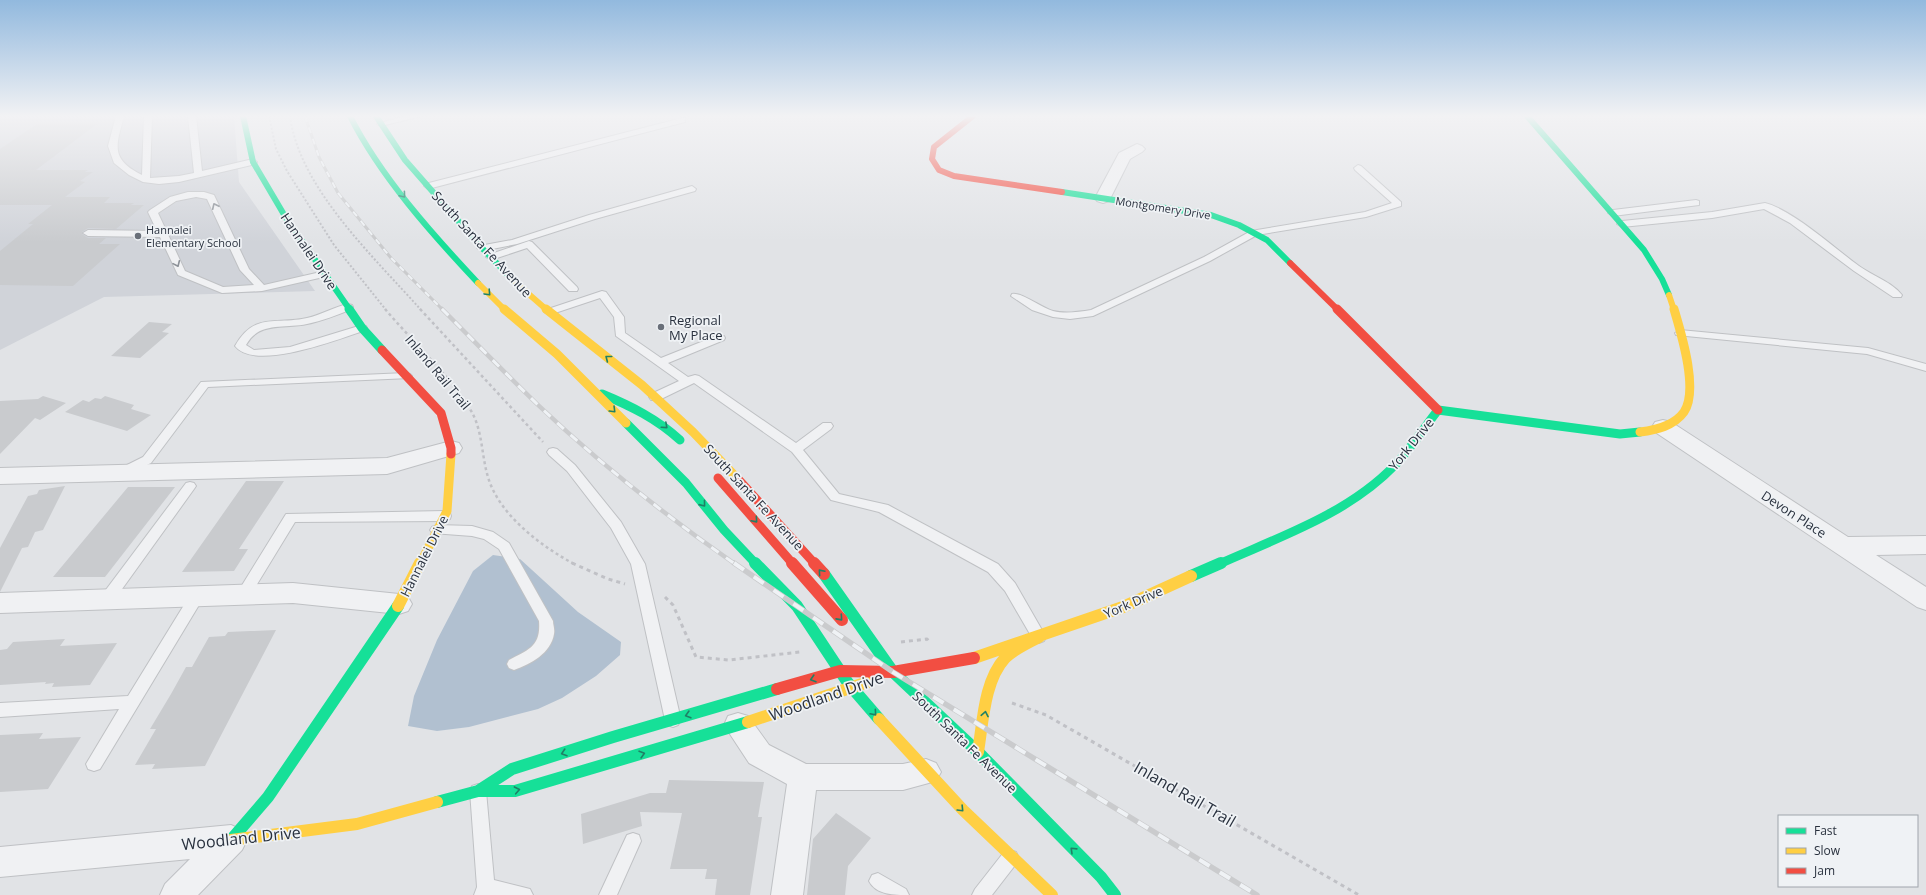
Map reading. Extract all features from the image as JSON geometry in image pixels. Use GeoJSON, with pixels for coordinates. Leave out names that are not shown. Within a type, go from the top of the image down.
{"type":"FeatureCollection","features":[{"type":"Feature","properties":{"kind":"street","name":"Hannalei Drive"},"geometry":{"type":"LineString","coordinates":[[231,840],[268,797],[399,604],[447,511],[451,448],[441,413],[362,328],[286,218],[253,162],[252,158]]}},
{"type":"Feature","properties":{"kind":"street","name":"South Santa Fe Avenue"},"geometry":{"type":"LineString","coordinates":[[373,158],[379,167],[458,262],[500,306],[557,354],[686,483],[724,530],[797,606],[853,688],[926,772],[1010,858],[1052,895]]}},
{"type":"Feature","properties":{"kind":"street","name":"South Santa Fe Avenue"},"geometry":{"type":"LineString","coordinates":[[404,158],[482,248],[528,295],[655,396],[693,432],[755,496],[829,580],[893,672],[978,752],[1101,877],[1115,895]]}},
{"type":"Feature","properties":{"kind":"street","name":"Montgomery Drive"},"geometry":{"type":"LineString","coordinates":[[932,158],[939,170],[954,176],[1211,214],[1239,225],[1267,240],[1438,410]]}},
{"type":"Feature","properties":{"kind":"street"},"geometry":{"type":"LineString","coordinates":[[1103,198],[1123,158]]}},
{"type":"Feature","properties":{"kind":"street","name":"York Drive"},"geometry":{"type":"LineString","coordinates":[[893,672],[975,658],[1123,607],[1322,517],[1364,492],[1395,465],[1438,410],[1620,434],[1647,432],[1662,428],[1673,422],[1687,406],[1690,396],[1680,333],[1667,291],[1657,270],[1644,250],[1564,158]]}},
{"type":"Feature","properties":{"kind":"street"},"geometry":{"type":"LineString","coordinates":[[593,390],[637,408],[662,423],[684,444]]}},
{"type":"Feature","properties":{"kind":"street","name":"Devon Place"},"geometry":{"type":"LineString","coordinates":[[1662,428],[1926,600]]}},
{"type":"Feature","properties":{"kind":"street"},"geometry":{"type":"LineString","coordinates":[[0,476],[386,466],[451,448]]}},
{"type":"Feature","properties":{"kind":"street"},"geometry":{"type":"LineString","coordinates":[[712,470],[847,625]]}},
{"type":"Feature","properties":{"kind":"street"},"geometry":{"type":"LineString","coordinates":[[1844,546],[1926,545]]}},
{"type":"Feature","properties":{"kind":"street"},"geometry":{"type":"LineString","coordinates":[[0,603],[293,593],[399,604]]}},
{"type":"Feature","properties":{"kind":"street"},"geometry":{"type":"LineString","coordinates":[[856,636],[893,672]]}},
{"type":"Feature","properties":{"kind":"street"},"geometry":{"type":"LineString","coordinates":[[978,752],[989,696],[1003,661],[1014,651],[1039,637]]}},
{"type":"Feature","properties":{"kind":"street","name":"Woodland Drive"},"geometry":{"type":"LineString","coordinates":[[478,791],[512,769],[840,671],[893,672]]}},
{"type":"Feature","properties":{"kind":"street","name":"Woodland Drive"},"geometry":{"type":"LineString","coordinates":[[0,862],[231,840],[357,824],[478,791],[515,791],[738,726],[853,688],[893,672]]}},
{"type":"Feature","properties":{"kind":"street"},"geometry":{"type":"LineString","coordinates":[[738,726],[759,754],[803,777],[903,777],[926,772]]}},
{"type":"Feature","properties":{"kind":"street"},"geometry":{"type":"LineString","coordinates":[[787,895],[803,777]]}},
{"type":"Feature","properties":{"kind":"street"},"geometry":{"type":"LineString","coordinates":[[176,895],[231,840]]}},
{"type":"Feature","properties":{"kind":"lane"},"geometry":{"type":"LineString","coordinates":[[116,158],[118,163],[132,173],[146,180],[159,181],[198,175],[253,162]]}},
{"type":"Feature","properties":{"kind":"lane"},"geometry":{"type":"LineString","coordinates":[[146,180],[147,158]]}},
{"type":"Feature","properties":{"kind":"lane"},"geometry":{"type":"LineString","coordinates":[[196,158],[198,175]]}},
{"type":"Feature","properties":{"kind":"lane"},"geometry":{"type":"LineString","coordinates":[[428,186],[537,158]]}},
{"type":"Feature","properties":{"kind":"lane"},"geometry":{"type":"LineString","coordinates":[[1016,296],[1030,305],[1057,316],[1072,317],[1093,313],[1208,259],[1254,233],[1366,214],[1398,204],[1358,168]]}},
{"type":"Feature","properties":{"kind":"lane"},"geometry":{"type":"LineString","coordinates":[[482,248],[514,242],[592,217],[692,189]]}},
{"type":"Feature","properties":{"kind":"lane"},"geometry":{"type":"LineString","coordinates":[[262,288],[245,270],[211,197],[201,193],[182,196],[162,204],[153,212],[181,273],[222,290],[262,288],[325,274]]}},
{"type":"Feature","properties":{"kind":"lane"},"geometry":{"type":"LineString","coordinates":[[1612,213],[1696,203]]}},
{"type":"Feature","properties":{"kind":"lane"},"geometry":{"type":"LineString","coordinates":[[1622,224],[1712,215],[1765,206],[1793,220],[1857,269],[1884,285],[1897,296]]}},
{"type":"Feature","properties":{"kind":"lane"},"geometry":{"type":"LineString","coordinates":[[88,233],[164,234]]}},
{"type":"Feature","properties":{"kind":"lane"},"geometry":{"type":"LineString","coordinates":[[491,257],[529,244],[573,288]]}},
{"type":"Feature","properties":{"kind":"lane"},"geometry":{"type":"LineString","coordinates":[[549,312],[602,294],[619,318],[620,334],[687,382]]}},
{"type":"Feature","properties":{"kind":"lane"},"geometry":{"type":"LineString","coordinates":[[348,308],[303,321],[284,321],[258,326],[244,337],[240,346],[252,352],[291,350],[362,328]]}},
{"type":"Feature","properties":{"kind":"lane"},"geometry":{"type":"LineString","coordinates":[[1680,333],[1868,351],[1926,368]]}},
{"type":"Feature","properties":{"kind":"lane"},"geometry":{"type":"LineString","coordinates":[[660,363],[720,338]]}},
{"type":"Feature","properties":{"kind":"lane"},"geometry":{"type":"LineString","coordinates":[[122,473],[147,460],[205,384],[406,376]]}},
{"type":"Feature","properties":{"kind":"lane"},"geometry":{"type":"LineString","coordinates":[[655,396],[695,378],[796,449],[835,497],[883,508],[993,568],[1010,587],[1039,637]]}},
{"type":"Feature","properties":{"kind":"lane"},"geometry":{"type":"LineString","coordinates":[[796,449],[826,426]]}},
{"type":"Feature","properties":{"kind":"lane"},"geometry":{"type":"LineString","coordinates":[[553,452],[571,468],[616,525],[638,564],[673,720]]}},
{"type":"Feature","properties":{"kind":"lane"},"geometry":{"type":"LineString","coordinates":[[107,599],[190,486]]}},
{"type":"Feature","properties":{"kind":"lane"},"geometry":{"type":"LineString","coordinates":[[243,595],[291,517],[445,516]]}},
{"type":"Feature","properties":{"kind":"lane"},"geometry":{"type":"LineString","coordinates":[[437,530],[472,531],[488,535],[504,546],[546,621],[548,634],[540,646],[528,658],[514,664]]}},
{"type":"Feature","properties":{"kind":"lane"},"geometry":{"type":"LineString","coordinates":[[94,764],[197,596]]}},
{"type":"Feature","properties":{"kind":"lane"},"geometry":{"type":"LineString","coordinates":[[0,710],[132,702]]}},
{"type":"Feature","properties":{"kind":"lane"},"geometry":{"type":"LineString","coordinates":[[478,791],[485,891],[524,895]]}},
{"type":"Feature","properties":{"kind":"lane"},"geometry":{"type":"LineString","coordinates":[[608,895],[633,841]]}},
{"type":"Feature","properties":{"kind":"lane"},"geometry":{"type":"LineString","coordinates":[[981,895],[1010,858]]}},
{"type":"Feature","properties":{"kind":"lane"},"geometry":{"type":"LineString","coordinates":[[878,881],[900,895]]}},
{"type":"Feature","properties":{"kind":"path","name":"Inland Rail Trail"},"geometry":{"type":"LineString","coordinates":[[280,158],[316,220],[351,268],[471,410],[482,441],[486,472],[498,498],[527,530],[573,564],[614,582],[656,590],[673,605],[696,657],[729,660],[764,656]]}},
{"type":"Feature","properties":{"kind":"path"},"geometry":{"type":"LineString","coordinates":[[303,158],[320,189],[356,237],[426,316],[553,452]]}},
{"type":"Feature","properties":{"kind":"path","name":"Inland Rail Trail"},"geometry":{"type":"LineString","coordinates":[[1007,702],[1046,715],[1359,895]]}},
{"type":"Feature","properties":{"kind":"shaded area","name":"Hannalei Elementary School"},"geometry":{"type":"Polygon","coordinates":[[[0,158],[237,158],[239,182],[315,291],[104,297],[0,350],[0,158]]]}},
{"type":"Feature","properties":{"kind":"water"},"geometry":{"type":"Polygon","coordinates":[[[493,555],[520,559],[578,612],[621,642],[620,655],[596,676],[562,698],[538,709],[469,727],[437,731],[408,726],[414,696],[437,640],[473,571],[493,555]]]}},
{"type":"Feature","properties":{"kind":"building"},"geometry":{"type":"Polygon","coordinates":[[[0,158],[52,158],[36,170],[88,170],[85,172],[93,172],[80,181],[85,182],[65,197],[110,197],[104,203],[134,203],[131,205],[144,205],[116,229],[88,228],[82,232],[82,234],[88,238],[106,238],[99,244],[120,244],[73,286],[0,285],[0,251],[33,224],[28,224],[52,205],[0,205],[0,158]]]}},
{"type":"Feature","properties":{"kind":"building"},"geometry":{"type":"Polygon","coordinates":[[[149,322],[172,324],[162,332],[169,333],[140,358],[111,356],[149,322]]]}},
{"type":"Feature","properties":{"kind":"building"},"geometry":{"type":"Polygon","coordinates":[[[43,396],[66,403],[40,420],[35,418],[0,454],[0,401],[38,399],[43,396]]]}},
{"type":"Feature","properties":{"kind":"building"},"geometry":{"type":"Polygon","coordinates":[[[105,396],[134,405],[131,409],[151,415],[127,431],[65,412],[83,400],[89,402],[95,398],[101,399],[105,396]]]}},
{"type":"Feature","properties":{"kind":"building"},"geometry":{"type":"Polygon","coordinates":[[[246,481],[284,481],[239,549],[248,549],[234,571],[182,572],[246,481]]]}},
{"type":"Feature","properties":{"kind":"building"},"geometry":{"type":"Polygon","coordinates":[[[65,486],[43,530],[35,532],[28,547],[22,548],[0,592],[0,548],[28,496],[37,494],[39,490],[65,486]]]}},
{"type":"Feature","properties":{"kind":"building"},"geometry":{"type":"Polygon","coordinates":[[[128,487],[175,487],[105,577],[53,577],[128,487]]]}},
{"type":"Feature","properties":{"kind":"building"},"geometry":{"type":"Polygon","coordinates":[[[276,630],[205,766],[152,769],[155,764],[135,765],[156,729],[150,729],[186,667],[192,667],[209,637],[225,636],[228,632],[276,630]]]}},
{"type":"Feature","properties":{"kind":"building"},"geometry":{"type":"Polygon","coordinates":[[[65,639],[60,646],[117,643],[90,685],[52,687],[54,683],[45,684],[46,682],[0,685],[0,650],[7,649],[13,642],[65,639]]]}},
{"type":"Feature","properties":{"kind":"building"},"geometry":{"type":"Polygon","coordinates":[[[43,733],[39,739],[81,737],[48,789],[0,792],[0,735],[43,733]]]}},
{"type":"Feature","properties":{"kind":"building"},"geometry":{"type":"Polygon","coordinates":[[[669,780],[764,782],[758,817],[762,817],[750,895],[715,895],[717,879],[705,879],[707,869],[670,869],[682,813],[640,812],[642,826],[583,844],[581,814],[650,793],[666,793],[669,780]]]}},
{"type":"Feature","properties":{"kind":"building"},"geometry":{"type":"Polygon","coordinates":[[[836,813],[871,838],[848,866],[845,895],[807,895],[813,839],[836,813]]]}},
{"type":"Feature","properties":{"kind":"railway"},"geometry":{"type":"LineString","coordinates":[[319,158],[338,193],[391,258],[442,309]]}},
{"type":"Feature","properties":{"kind":"railway"},"geometry":{"type":"LineString","coordinates":[[442,309],[537,404],[584,447],[658,508],[735,564]]}},
{"type":"Feature","properties":{"kind":"railway"},"geometry":{"type":"LineString","coordinates":[[734,563],[893,672],[1257,895]]}},
{"type":"Feature","properties":{"kind":"traffic: fast"},"geometry":{"type":"LineString","coordinates":[[252,158],[253,162],[286,218],[362,328],[382,350]]}},
{"type":"Feature","properties":{"kind":"traffic: fast"},"geometry":{"type":"LineString","coordinates":[[374,158],[389,179],[440,241],[478,283]]}},
{"type":"Feature","properties":{"kind":"traffic: fast"},"geometry":{"type":"LineString","coordinates":[[404,158],[482,248],[516,283]]}},
{"type":"Feature","properties":{"kind":"traffic: fast"},"geometry":{"type":"LineString","coordinates":[[1563,158],[1644,250],[1662,279],[1669,295]]}},
{"type":"Feature","properties":{"kind":"traffic: fast"},"geometry":{"type":"LineString","coordinates":[[1062,192],[1211,215],[1239,225],[1267,240],[1290,263]]}},
{"type":"Feature","properties":{"kind":"traffic: fast"},"geometry":{"type":"LineString","coordinates":[[602,394],[643,413],[662,425],[680,440]]}},
{"type":"Feature","properties":{"kind":"traffic: fast"},"geometry":{"type":"LineString","coordinates":[[1438,410],[1620,434],[1640,432]]}},
{"type":"Feature","properties":{"kind":"traffic: fast"},"geometry":{"type":"LineString","coordinates":[[1191,576],[1323,517],[1364,492],[1395,465],[1438,410]]}},
{"type":"Feature","properties":{"kind":"traffic: fast"},"geometry":{"type":"LineString","coordinates":[[626,423],[686,483],[724,530],[797,606],[848,683],[879,719]]}},
{"type":"Feature","properties":{"kind":"traffic: fast"},"geometry":{"type":"LineString","coordinates":[[824,574],[893,672],[978,752],[1101,877],[1115,895]]}},
{"type":"Feature","properties":{"kind":"traffic: fast"},"geometry":{"type":"LineString","coordinates":[[231,840],[268,797],[398,606]]}},
{"type":"Feature","properties":{"kind":"traffic: fast"},"geometry":{"type":"LineString","coordinates":[[478,791],[512,769],[613,737],[777,689]]}},
{"type":"Feature","properties":{"kind":"traffic: fast"},"geometry":{"type":"LineString","coordinates":[[437,802],[478,791],[515,791],[748,722]]}},
{"type":"Feature","properties":{"kind":"traffic: slow"},"geometry":{"type":"LineString","coordinates":[[478,283],[500,306],[557,354],[626,423]]}},
{"type":"Feature","properties":{"kind":"traffic: slow"},"geometry":{"type":"LineString","coordinates":[[516,283],[528,295],[642,385],[693,432],[738,479]]}},
{"type":"Feature","properties":{"kind":"traffic: slow"},"geometry":{"type":"LineString","coordinates":[[1640,432],[1661,428],[1673,422],[1679,417],[1687,406],[1689,396],[1687,368],[1669,295]]}},
{"type":"Feature","properties":{"kind":"traffic: slow"},"geometry":{"type":"LineString","coordinates":[[398,606],[447,511],[451,454]]}},
{"type":"Feature","properties":{"kind":"traffic: slow"},"geometry":{"type":"LineString","coordinates":[[974,658],[1123,607],[1191,576]]}},
{"type":"Feature","properties":{"kind":"traffic: slow"},"geometry":{"type":"LineString","coordinates":[[978,752],[986,703],[993,678],[1005,658],[1039,637]]}},
{"type":"Feature","properties":{"kind":"traffic: slow"},"geometry":{"type":"LineString","coordinates":[[748,722],[868,682]]}},
{"type":"Feature","properties":{"kind":"traffic: slow"},"geometry":{"type":"LineString","coordinates":[[879,719],[963,810],[1052,895]]}},
{"type":"Feature","properties":{"kind":"traffic: slow"},"geometry":{"type":"LineString","coordinates":[[231,840],[357,824],[437,802]]}},
{"type":"Feature","properties":{"kind":"traffic: jam"},"geometry":{"type":"LineString","coordinates":[[932,158],[939,170],[954,176],[1062,192]]}},
{"type":"Feature","properties":{"kind":"traffic: jam"},"geometry":{"type":"LineString","coordinates":[[1290,263],[1438,410]]}},
{"type":"Feature","properties":{"kind":"traffic: jam"},"geometry":{"type":"LineString","coordinates":[[382,350],[441,413],[451,448],[451,454]]}},
{"type":"Feature","properties":{"kind":"traffic: jam"},"geometry":{"type":"LineString","coordinates":[[718,478],[842,620]]}},
{"type":"Feature","properties":{"kind":"traffic: jam"},"geometry":{"type":"LineString","coordinates":[[738,479],[824,574]]}},
{"type":"Feature","properties":{"kind":"traffic: jam"},"geometry":{"type":"LineString","coordinates":[[777,689],[840,671],[893,672],[974,658]]}},
{"type":"Feature","properties":{"kind":"place","name":"Hannalei Elementary School"},"geometry":{"type":"Point","coordinates":[138,236]}},
{"type":"Feature","properties":{"kind":"place","name":"Regional My Place"},"geometry":{"type":"Point","coordinates":[661,327]}}]}
